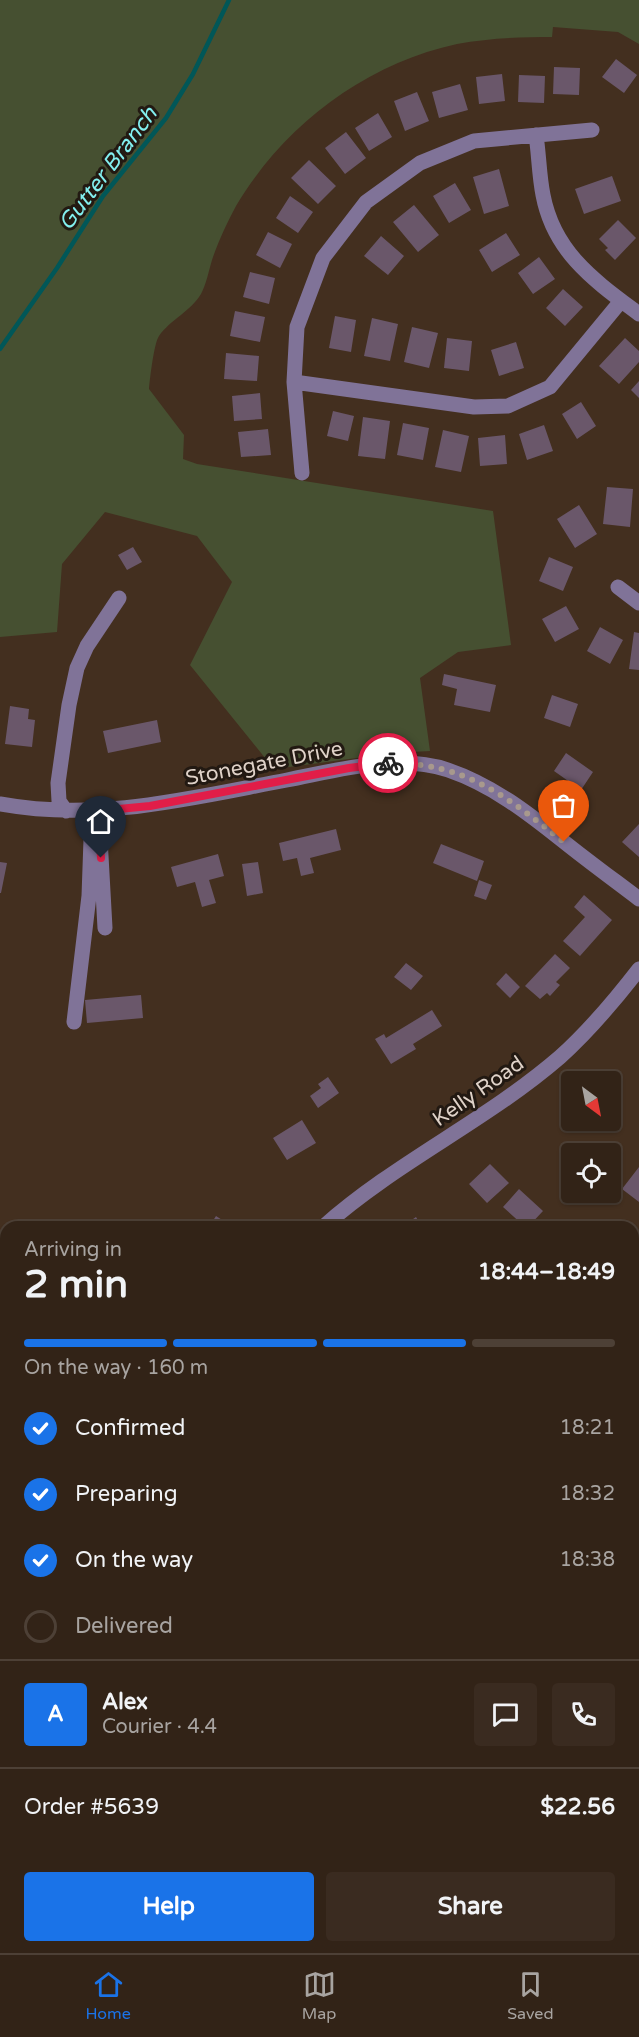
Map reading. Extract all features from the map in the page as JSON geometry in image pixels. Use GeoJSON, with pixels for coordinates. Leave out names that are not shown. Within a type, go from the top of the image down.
{"type":"FeatureCollection","features":[{"type":"Feature","properties":{"kind":"street"},"geometry":{"type":"LineString","coordinates":[[302,473],[294,382],[297,327],[323,258],[366,202],[420,163],[474,141],[592,130]]}},
{"type":"Feature","properties":{"kind":"street"},"geometry":{"type":"LineString","coordinates":[[536,135],[543,195],[551,224],[561,244],[591,278],[639,314]]}},
{"type":"Feature","properties":{"kind":"street"},"geometry":{"type":"LineString","coordinates":[[294,382],[474,407],[508,406],[550,387],[621,301]]}},
{"type":"Feature","properties":{"kind":"street"},"geometry":{"type":"LineString","coordinates":[[618,587],[639,603]]}},
{"type":"Feature","properties":{"kind":"street"},"geometry":{"type":"LineString","coordinates":[[66,811],[59,801],[58,783],[69,705],[77,668],[87,646],[119,598]]}},
{"type":"Feature","properties":{"kind":"street","name":"Stonegate Drive"},"geometry":{"type":"LineString","coordinates":[[0,804],[66,811],[95,811],[183,800],[372,765],[411,763],[448,770],[500,794],[639,899]]}},
{"type":"Feature","properties":{"kind":"street"},"geometry":{"type":"LineString","coordinates":[[95,811],[105,928]]}},
{"type":"Feature","properties":{"kind":"street"},"geometry":{"type":"LineString","coordinates":[[74,1022],[89,896],[95,811]]}},
{"type":"Feature","properties":{"kind":"street","name":"Kelly Road"},"geometry":{"type":"LineString","coordinates":[[331,1221],[371,1190],[522,1087],[561,1056],[620,994],[639,969]]}},
{"type":"Feature","properties":{"kind":"green space"},"geometry":{"type":"Polygon","coordinates":[[[0,0],[639,0],[639,44],[618,32],[553,27],[552,37],[504,38],[457,44],[423,53],[390,66],[330,102],[278,149],[256,177],[236,206],[226,226],[214,253],[201,294],[164,330],[155,346],[149,389],[184,435],[183,459],[197,464],[493,511],[511,645],[458,652],[420,678],[430,751],[394,753],[274,769],[190,665],[232,582],[197,536],[105,512],[62,564],[57,632],[0,637],[0,0]]]}},
{"type":"Feature","properties":{"kind":"building"},"geometry":{"type":"Polygon","coordinates":[[[616,59],[637,75],[624,93],[602,77],[616,59]]]}},
{"type":"Feature","properties":{"kind":"building"},"geometry":{"type":"Polygon","coordinates":[[[554,67],[580,68],[579,95],[553,94],[554,67]]]}},
{"type":"Feature","properties":{"kind":"building"},"geometry":{"type":"Polygon","coordinates":[[[502,74],[505,101],[479,104],[476,77],[502,74]]]}},
{"type":"Feature","properties":{"kind":"building"},"geometry":{"type":"Polygon","coordinates":[[[519,75],[545,76],[544,103],[518,102],[519,75]]]}},
{"type":"Feature","properties":{"kind":"building"},"geometry":{"type":"Polygon","coordinates":[[[460,84],[468,110],[439,118],[432,92],[460,84]]]}},
{"type":"Feature","properties":{"kind":"building"},"geometry":{"type":"Polygon","coordinates":[[[417,92],[429,121],[405,131],[394,101],[417,92]]]}},
{"type":"Feature","properties":{"kind":"building"},"geometry":{"type":"Polygon","coordinates":[[[378,113],[392,137],[369,151],[355,128],[378,113]]]}},
{"type":"Feature","properties":{"kind":"building"},"geometry":{"type":"Polygon","coordinates":[[[346,132],[366,158],[345,174],[325,148],[346,132]]]}},
{"type":"Feature","properties":{"kind":"building"},"geometry":{"type":"Polygon","coordinates":[[[309,160],[336,186],[318,204],[291,178],[309,160]]]}},
{"type":"Feature","properties":{"kind":"building"},"geometry":{"type":"Polygon","coordinates":[[[499,169],[509,206],[484,214],[473,177],[499,169]]]}},
{"type":"Feature","properties":{"kind":"building"},"geometry":{"type":"Polygon","coordinates":[[[612,176],[621,201],[584,214],[575,189],[612,176]]]}},
{"type":"Feature","properties":{"kind":"building"},"geometry":{"type":"Polygon","coordinates":[[[455,183],[471,210],[449,223],[433,196],[455,183]]]}},
{"type":"Feature","properties":{"kind":"building"},"geometry":{"type":"Polygon","coordinates":[[[290,196],[313,212],[298,233],[276,218],[290,196]]]}},
{"type":"Feature","properties":{"kind":"building"},"geometry":{"type":"Polygon","coordinates":[[[414,205],[439,235],[418,252],[393,222],[414,205]]]}},
{"type":"Feature","properties":{"kind":"building"},"geometry":{"type":"Polygon","coordinates":[[[618,220],[636,238],[615,260],[605,250],[608,248],[599,239],[618,220]]]}},
{"type":"Feature","properties":{"kind":"building"},"geometry":{"type":"Polygon","coordinates":[[[268,232],[292,244],[280,268],[256,255],[268,232]]]}},
{"type":"Feature","properties":{"kind":"building"},"geometry":{"type":"Polygon","coordinates":[[[506,233],[520,255],[492,272],[479,250],[506,233]]]}},
{"type":"Feature","properties":{"kind":"building"},"geometry":{"type":"Polygon","coordinates":[[[381,236],[404,256],[388,275],[364,256],[381,236]]]}},
{"type":"Feature","properties":{"kind":"building"},"geometry":{"type":"Polygon","coordinates":[[[539,257],[555,279],[533,294],[518,273],[539,257]]]}},
{"type":"Feature","properties":{"kind":"building"},"geometry":{"type":"Polygon","coordinates":[[[250,272],[275,278],[269,304],[243,297],[250,272]]]}},
{"type":"Feature","properties":{"kind":"building"},"geometry":{"type":"Polygon","coordinates":[[[563,289],[583,307],[565,326],[546,308],[563,289]]]}},
{"type":"Feature","properties":{"kind":"building"},"geometry":{"type":"Polygon","coordinates":[[[235,311],[265,317],[260,342],[230,336],[235,311]]]}},
{"type":"Feature","properties":{"kind":"building"},"geometry":{"type":"Polygon","coordinates":[[[335,316],[356,320],[351,352],[329,348],[335,316]]]}},
{"type":"Feature","properties":{"kind":"building"},"geometry":{"type":"Polygon","coordinates":[[[372,318],[398,324],[390,361],[364,356],[372,318]]]}},
{"type":"Feature","properties":{"kind":"building"},"geometry":{"type":"Polygon","coordinates":[[[412,327],[438,333],[429,368],[404,362],[412,327]]]}},
{"type":"Feature","properties":{"kind":"building"},"geometry":{"type":"Polygon","coordinates":[[[447,338],[472,341],[469,371],[444,368],[447,338]]]}},
{"type":"Feature","properties":{"kind":"building"},"geometry":{"type":"Polygon","coordinates":[[[625,338],[639,351],[639,362],[619,384],[599,366],[625,338]]]}},
{"type":"Feature","properties":{"kind":"building"},"geometry":{"type":"Polygon","coordinates":[[[516,342],[524,368],[499,376],[491,350],[516,342]]]}},
{"type":"Feature","properties":{"kind":"building"},"geometry":{"type":"Polygon","coordinates":[[[226,353],[259,356],[257,381],[224,379],[226,353]]]}},
{"type":"Feature","properties":{"kind":"building"},"geometry":{"type":"Polygon","coordinates":[[[639,381],[639,398],[631,390],[639,381]]]}},
{"type":"Feature","properties":{"kind":"building"},"geometry":{"type":"Polygon","coordinates":[[[260,393],[262,419],[234,421],[232,396],[260,393]]]}},
{"type":"Feature","properties":{"kind":"building"},"geometry":{"type":"Polygon","coordinates":[[[581,402],[596,426],[577,439],[562,414],[581,402]]]}},
{"type":"Feature","properties":{"kind":"building"},"geometry":{"type":"Polygon","coordinates":[[[333,411],[354,416],[348,441],[327,436],[333,411]]]}},
{"type":"Feature","properties":{"kind":"building"},"geometry":{"type":"Polygon","coordinates":[[[363,417],[390,421],[385,459],[358,456],[363,417]]]}},
{"type":"Feature","properties":{"kind":"building"},"geometry":{"type":"Polygon","coordinates":[[[403,423],[429,428],[423,460],[397,455],[403,423]]]}},
{"type":"Feature","properties":{"kind":"building"},"geometry":{"type":"Polygon","coordinates":[[[544,425],[553,451],[527,460],[519,434],[544,425]]]}},
{"type":"Feature","properties":{"kind":"building"},"geometry":{"type":"Polygon","coordinates":[[[268,429],[271,455],[241,457],[238,432],[268,429]]]}},
{"type":"Feature","properties":{"kind":"building"},"geometry":{"type":"Polygon","coordinates":[[[443,430],[469,436],[461,472],[435,467],[443,430]]]}},
{"type":"Feature","properties":{"kind":"building"},"geometry":{"type":"Polygon","coordinates":[[[505,435],[507,464],[480,466],[478,438],[505,435]]]}},
{"type":"Feature","properties":{"kind":"building"},"geometry":{"type":"Polygon","coordinates":[[[607,487],[633,489],[630,527],[603,524],[607,487]]]}},
{"type":"Feature","properties":{"kind":"building"},"geometry":{"type":"Polygon","coordinates":[[[579,505],[597,534],[575,548],[557,519],[579,505]]]}},
{"type":"Feature","properties":{"kind":"building"},"geometry":{"type":"Polygon","coordinates":[[[133,547],[142,562],[127,570],[118,555],[133,547]]]}},
{"type":"Feature","properties":{"kind":"building"},"geometry":{"type":"Polygon","coordinates":[[[549,557],[573,567],[563,591],[539,581],[549,557]]]}},
{"type":"Feature","properties":{"kind":"building"},"geometry":{"type":"Polygon","coordinates":[[[566,606],[579,629],[555,642],[542,619],[566,606]]]}},
{"type":"Feature","properties":{"kind":"building"},"geometry":{"type":"Polygon","coordinates":[[[600,627],[623,640],[610,664],[587,651],[600,627]]]}},
{"type":"Feature","properties":{"kind":"building"},"geometry":{"type":"Polygon","coordinates":[[[634,632],[639,633],[639,670],[629,669],[634,632]]]}},
{"type":"Feature","properties":{"kind":"building"},"geometry":{"type":"Polygon","coordinates":[[[444,674],[496,685],[490,712],[454,705],[457,689],[442,685],[444,674]]]}},
{"type":"Feature","properties":{"kind":"building"},"geometry":{"type":"Polygon","coordinates":[[[552,695],[578,704],[570,727],[544,718],[552,695]]]}},
{"type":"Feature","properties":{"kind":"building"},"geometry":{"type":"Polygon","coordinates":[[[10,706],[29,709],[28,719],[35,720],[32,747],[5,744],[10,706]]]}},
{"type":"Feature","properties":{"kind":"building"},"geometry":{"type":"Polygon","coordinates":[[[157,720],[161,742],[108,753],[103,731],[157,720]]]}},
{"type":"Feature","properties":{"kind":"building"},"geometry":{"type":"Polygon","coordinates":[[[566,753],[593,772],[581,790],[554,771],[566,753]]]}},
{"type":"Feature","properties":{"kind":"building"},"geometry":{"type":"Polygon","coordinates":[[[639,824],[639,857],[622,842],[639,824]]]}},
{"type":"Feature","properties":{"kind":"building"},"geometry":{"type":"Polygon","coordinates":[[[336,829],[341,850],[310,858],[314,873],[301,876],[297,858],[283,861],[279,843],[336,829]]]}},
{"type":"Feature","properties":{"kind":"building"},"geometry":{"type":"Polygon","coordinates":[[[441,844],[484,861],[477,881],[433,863],[441,844]]]}},
{"type":"Feature","properties":{"kind":"building"},"geometry":{"type":"Polygon","coordinates":[[[218,854],[224,876],[209,880],[216,903],[202,907],[195,882],[177,887],[171,867],[218,854]]]}},
{"type":"Feature","properties":{"kind":"building"},"geometry":{"type":"Polygon","coordinates":[[[0,862],[7,863],[1,893],[0,893],[0,862]]]}},
{"type":"Feature","properties":{"kind":"building"},"geometry":{"type":"Polygon","coordinates":[[[258,862],[263,893],[247,896],[242,864],[258,862]]]}},
{"type":"Feature","properties":{"kind":"building"},"geometry":{"type":"Polygon","coordinates":[[[479,880],[492,885],[486,900],[474,896],[479,880]]]}},
{"type":"Feature","properties":{"kind":"building"},"geometry":{"type":"Polygon","coordinates":[[[584,895],[612,920],[580,956],[563,941],[585,917],[574,907],[584,895]]]}},
{"type":"Feature","properties":{"kind":"building"},"geometry":{"type":"Polygon","coordinates":[[[555,954],[570,968],[556,982],[560,985],[550,996],[547,993],[540,999],[525,986],[555,954]]]}},
{"type":"Feature","properties":{"kind":"building"},"geometry":{"type":"Polygon","coordinates":[[[406,963],[423,976],[411,990],[394,977],[406,963]]]}},
{"type":"Feature","properties":{"kind":"building"},"geometry":{"type":"Polygon","coordinates":[[[506,973],[520,987],[510,998],[496,984],[506,973]]]}},
{"type":"Feature","properties":{"kind":"building"},"geometry":{"type":"Polygon","coordinates":[[[141,995],[143,1018],[87,1023],[85,1000],[141,995]]]}},
{"type":"Feature","properties":{"kind":"building"},"geometry":{"type":"Polygon","coordinates":[[[432,1010],[442,1026],[413,1044],[416,1049],[391,1064],[375,1039],[384,1034],[386,1038],[432,1010]]]}},
{"type":"Feature","properties":{"kind":"building"},"geometry":{"type":"Polygon","coordinates":[[[328,1077],[339,1093],[318,1108],[310,1096],[321,1088],[318,1084],[328,1077]]]}},
{"type":"Feature","properties":{"kind":"building"},"geometry":{"type":"Polygon","coordinates":[[[302,1120],[316,1143],[287,1160],[273,1138],[302,1120]]]}},
{"type":"Feature","properties":{"kind":"building"},"geometry":{"type":"Polygon","coordinates":[[[490,1164],[509,1183],[487,1203],[469,1184],[490,1164]]]}},
{"type":"Feature","properties":{"kind":"building"},"geometry":{"type":"Polygon","coordinates":[[[639,1167],[639,1202],[622,1189],[639,1167]]]}},
{"type":"Feature","properties":{"kind":"building"},"geometry":{"type":"Polygon","coordinates":[[[519,1189],[543,1211],[534,1221],[518,1221],[503,1207],[519,1189]]]}},
{"type":"Feature","properties":{"kind":"building"},"geometry":{"type":"Polygon","coordinates":[[[216,1216],[224,1221],[213,1221],[216,1216]]]}},
{"type":"Feature","properties":{"kind":"waterway","name":"Gutter Branch"},"geometry":{"type":"LineString","coordinates":[[0,349],[57,268],[103,196],[166,118],[193,74],[229,0]]}},
{"type":"Feature","properties":{"kind":"way so far"},"geometry":{"type":"LineString","coordinates":[[388,763],[431,766],[473,780],[500,794],[564,842]]}},
{"type":"Feature","properties":{"kind":"route"},"geometry":{"type":"LineString","coordinates":[[101,858],[98,811],[150,806],[349,768],[388,763]]}}]}
